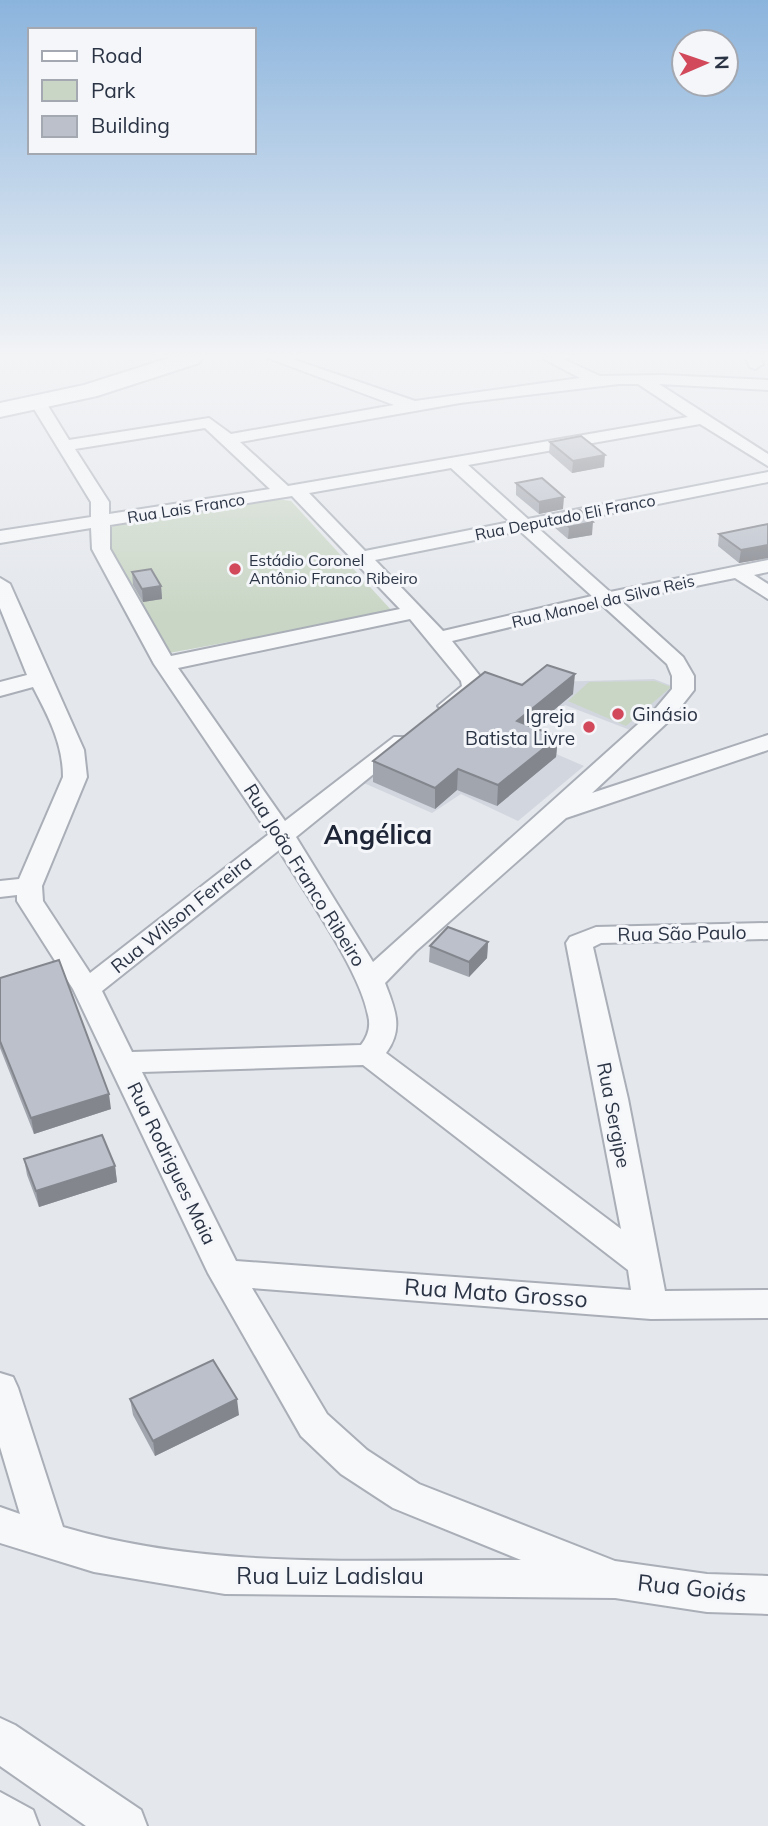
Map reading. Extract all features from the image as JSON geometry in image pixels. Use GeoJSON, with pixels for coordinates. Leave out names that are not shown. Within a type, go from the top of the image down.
{"type":"FeatureCollection","features":[{"type":"Feature","properties":{"kind":"street"},"geometry":{"type":"LineString","coordinates":[[67,445],[78,443]]}},
{"type":"Feature","properties":{"kind":"street"},"geometry":{"type":"LineString","coordinates":[[235,443],[362,556],[439,638]]}},
{"type":"Feature","properties":{"kind":"street","name":"Rua Lais Franco"},"geometry":{"type":"LineString","coordinates":[[0,537],[290,491],[563,443]]}},
{"type":"Feature","properties":{"kind":"street"},"geometry":{"type":"LineString","coordinates":[[740,443],[768,461]]}},
{"type":"Feature","properties":{"kind":"street","name":"Rua João Franco Ribeiro"},"geometry":{"type":"LineString","coordinates":[[67,445],[100,502],[101,549],[165,664],[282,834],[353,946],[371,981],[383,1016],[382,1038],[369,1055]]}},
{"type":"Feature","properties":{"kind":"street"},"geometry":{"type":"LineString","coordinates":[[371,981],[406,945],[557,813],[664,713],[683,690],[684,676],[677,661],[454,462]]}},
{"type":"Feature","properties":{"kind":"street","name":"Rua Deputado Eli Franco"},"geometry":{"type":"LineString","coordinates":[[362,556],[768,477]]}},
{"type":"Feature","properties":{"kind":"street","name":"Rua Manoel da Silva Reis"},"geometry":{"type":"LineString","coordinates":[[439,638],[608,598],[768,565]]}},
{"type":"Feature","properties":{"kind":"street"},"geometry":{"type":"LineString","coordinates":[[738,572],[768,593]]}},
{"type":"Feature","properties":{"kind":"street"},"geometry":{"type":"LineString","coordinates":[[0,584],[39,678],[74,747],[76,764],[75,777],[29,886],[0,889]]}},
{"type":"Feature","properties":{"kind":"street"},"geometry":{"type":"LineString","coordinates":[[165,664],[412,612]]}},
{"type":"Feature","properties":{"kind":"street","name":"Rua Wilson Ferreira"},"geometry":{"type":"LineString","coordinates":[[86,989],[474,684],[439,638]]}},
{"type":"Feature","properties":{"kind":"street"},"geometry":{"type":"LineString","coordinates":[[0,689],[39,678]]}},
{"type":"Feature","properties":{"kind":"street"},"geometry":{"type":"LineString","coordinates":[[557,813],[768,742]]}},
{"type":"Feature","properties":{"kind":"street","name":"Rua Rodrigues Maia"},"geometry":{"type":"LineString","coordinates":[[29,886],[30,901],[86,989],[225,1273],[314,1425],[354,1462],[407,1496],[615,1579]]}},
{"type":"Feature","properties":{"kind":"street","name":"Rua São Paulo"},"geometry":{"type":"LineString","coordinates":[[596,935],[768,931]]}},
{"type":"Feature","properties":{"kind":"street","name":"Rua Sergipe"},"geometry":{"type":"LineString","coordinates":[[596,935],[579,943],[579,951],[613,1099],[651,1305]]}},
{"type":"Feature","properties":{"kind":"street"},"geometry":{"type":"LineString","coordinates":[[353,946],[406,945]]}},
{"type":"Feature","properties":{"kind":"street"},"geometry":{"type":"LineString","coordinates":[[123,1062],[369,1055],[641,1262]]}},
{"type":"Feature","properties":{"kind":"street","name":"Rua Mato Grosso"},"geometry":{"type":"LineString","coordinates":[[225,1273],[651,1305],[768,1304]]}},
{"type":"Feature","properties":{"kind":"street"},"geometry":{"type":"LineString","coordinates":[[0,1388],[48,1540]]}},
{"type":"Feature","properties":{"kind":"street","name":"Rua Luiz Ladislau"},"geometry":{"type":"LineString","coordinates":[[0,1525],[94,1555],[225,1576],[615,1579]]}},
{"type":"Feature","properties":{"kind":"street","name":"Rua Goiás"},"geometry":{"type":"LineString","coordinates":[[615,1579],[707,1593],[768,1595]]}},
{"type":"Feature","properties":{"kind":"street"},"geometry":{"type":"LineString","coordinates":[[0,1740],[125,1826]]}},
{"type":"Feature","properties":{"kind":"street"},"geometry":{"type":"LineString","coordinates":[[0,1814],[17,1826]]}},
{"type":"Feature","properties":{"kind":"shaded area"},"geometry":{"type":"Polygon","coordinates":[[[654,679],[675,687],[630,730],[565,705],[524,740],[584,766],[518,821],[461,794],[432,813],[357,780],[482,684],[654,679]]]}},
{"type":"Feature","properties":{"kind":"green space","name":"Estádio Coronel Antônio Franco Ribeiro"},"geometry":{"type":"Polygon","coordinates":[[[269,498],[291,501],[393,612],[169,653],[138,603],[102,535],[116,524],[269,498]]]}},
{"type":"Feature","properties":{"kind":"green space","name":"Ginásio"},"geometry":{"type":"Polygon","coordinates":[[[655,681],[671,687],[626,726],[568,701],[589,682],[655,681]]]}},
{"type":"Feature","properties":{"kind":"building"},"geometry":{"type":"Polygon","coordinates":[[[551,443],[590,443],[605,455],[573,461],[551,443]]]}},
{"type":"Feature","properties":{"kind":"building"},"geometry":{"type":"Polygon","coordinates":[[[542,478],[564,497],[539,502],[516,483],[542,478]]]}},
{"type":"Feature","properties":{"kind":"building"},"geometry":{"type":"Polygon","coordinates":[[[580,510],[593,522],[569,527],[555,515],[580,510]]]}},
{"type":"Feature","properties":{"kind":"building"},"geometry":{"type":"Polygon","coordinates":[[[768,524],[768,545],[741,550],[719,534],[768,524]]]}},
{"type":"Feature","properties":{"kind":"building"},"geometry":{"type":"Polygon","coordinates":[[[151,569],[161,586],[142,589],[132,572],[151,569]]]}},
{"type":"Feature","properties":{"kind":"building"},"geometry":{"type":"Polygon","coordinates":[[[547,665],[575,674],[517,721],[558,737],[498,785],[458,769],[435,788],[373,761],[485,672],[522,685],[547,665]]]}},
{"type":"Feature","properties":{"kind":"building"},"geometry":{"type":"Polygon","coordinates":[[[448,927],[488,942],[469,962],[430,946],[448,927]]]}},
{"type":"Feature","properties":{"kind":"building"},"geometry":{"type":"Polygon","coordinates":[[[59,960],[109,1094],[31,1118],[0,1041],[0,978],[59,960]]]}},
{"type":"Feature","properties":{"kind":"building"},"geometry":{"type":"Polygon","coordinates":[[[102,1135],[115,1166],[36,1191],[24,1159],[102,1135]]]}},
{"type":"Feature","properties":{"kind":"building"},"geometry":{"type":"Polygon","coordinates":[[[213,1360],[237,1399],[153,1441],[130,1399],[213,1360]]]}},
{"type":"Feature","properties":{"kind":"place","name":"Estádio Coronel Antônio Franco Ribeiro"},"geometry":{"type":"Point","coordinates":[235,569]}},
{"type":"Feature","properties":{"kind":"place","name":"Ginásio"},"geometry":{"type":"Point","coordinates":[618,714]}},
{"type":"Feature","properties":{"kind":"place","name":"Igreja Batista Livre"},"geometry":{"type":"Point","coordinates":[589,727]}},
{"type":"Feature","properties":{"kind":"district","name":"Angélica"},"geometry":{"type":"Point","coordinates":[378,835]}}]}
